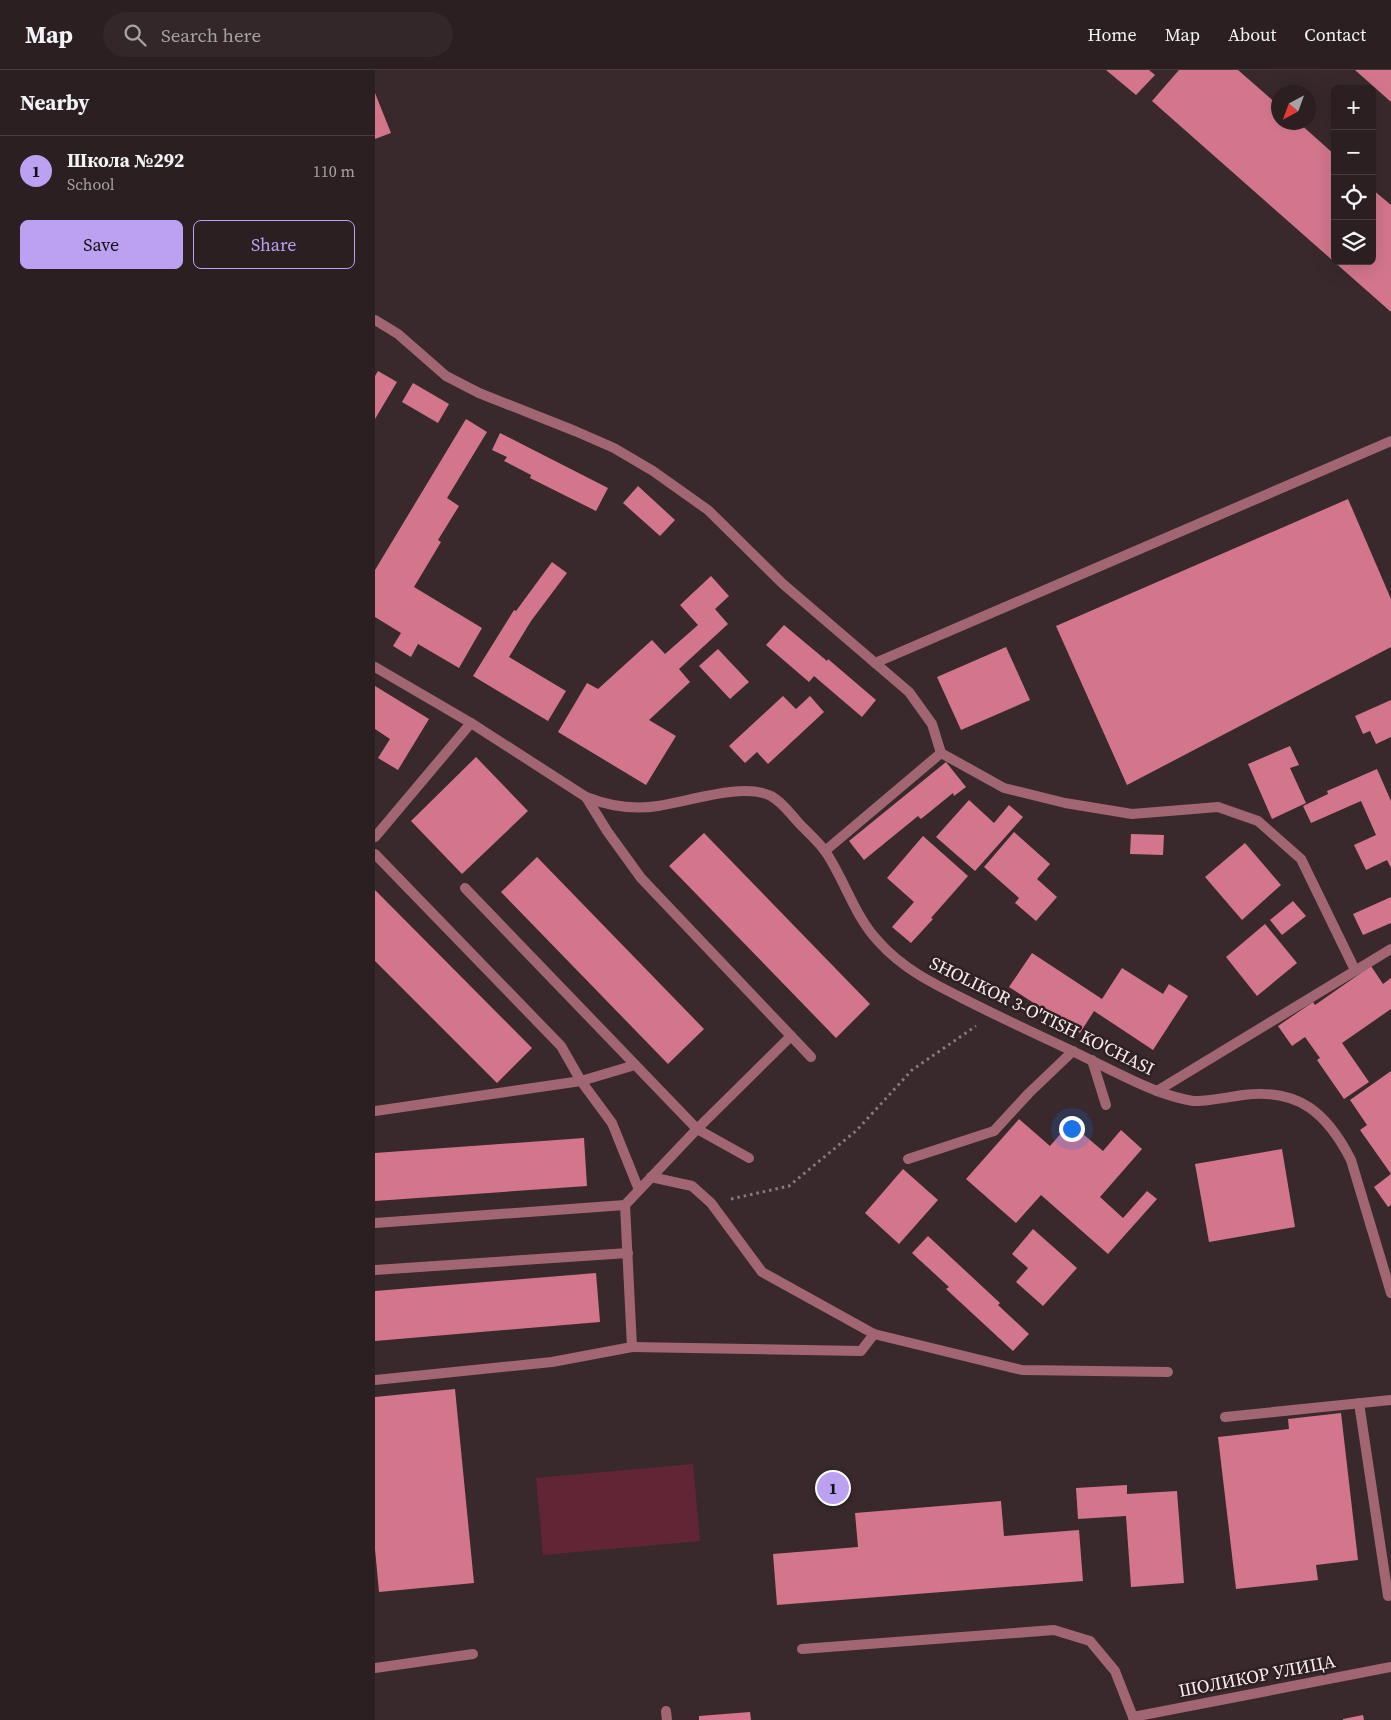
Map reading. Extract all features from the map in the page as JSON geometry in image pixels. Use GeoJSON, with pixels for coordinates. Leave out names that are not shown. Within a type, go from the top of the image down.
{"type":"FeatureCollection","features":[{"type":"Feature","properties":{"kind":"street"},"geometry":{"type":"LineString","coordinates":[[375,320],[398,334],[446,376],[479,393],[614,448],[708,510],[783,584],[909,692],[933,724],[941,753],[1005,788],[1065,803],[1132,814],[1218,808],[1258,821],[1301,858],[1355,970]]}},
{"type":"Feature","properties":{"kind":"street"},"geometry":{"type":"LineString","coordinates":[[875,663],[1391,441]]}},
{"type":"Feature","properties":{"kind":"street","name":"SHOLIKOR 3-O'TISH KO'CHASI"},"geometry":{"type":"LineString","coordinates":[[375,667],[471,723],[586,797],[602,803],[620,807],[639,808],[738,791],[769,795],[782,804],[825,851],[864,924],[891,955],[924,978],[993,1014],[1157,1091],[1194,1101],[1251,1094],[1277,1094],[1301,1102],[1317,1112],[1330,1126],[1342,1142],[1351,1160],[1391,1293]]}},
{"type":"Feature","properties":{"kind":"street"},"geometry":{"type":"LineString","coordinates":[[375,837],[471,723]]}},
{"type":"Feature","properties":{"kind":"street"},"geometry":{"type":"LineString","coordinates":[[825,851],[941,753]]}},
{"type":"Feature","properties":{"kind":"street"},"geometry":{"type":"LineString","coordinates":[[586,797],[607,831],[641,878],[811,1057]]}},
{"type":"Feature","properties":{"kind":"street"},"geometry":{"type":"LineString","coordinates":[[375,854],[561,1046],[581,1081],[611,1123],[639,1190]]}},
{"type":"Feature","properties":{"kind":"street"},"geometry":{"type":"LineString","coordinates":[[465,888],[697,1129],[749,1158]]}},
{"type":"Feature","properties":{"kind":"street"},"geometry":{"type":"LineString","coordinates":[[1157,1091],[1391,949]]}},
{"type":"Feature","properties":{"kind":"street"},"geometry":{"type":"LineString","coordinates":[[375,1224],[625,1205],[697,1129],[791,1036]]}},
{"type":"Feature","properties":{"kind":"street"},"geometry":{"type":"LineString","coordinates":[[908,1159],[994,1131],[1029,1093],[1073,1051]]}},
{"type":"Feature","properties":{"kind":"street"},"geometry":{"type":"LineString","coordinates":[[1092,1060],[1106,1105]]}},
{"type":"Feature","properties":{"kind":"street"},"geometry":{"type":"LineString","coordinates":[[375,1111],[581,1081],[635,1065]]}},
{"type":"Feature","properties":{"kind":"street"},"geometry":{"type":"LineString","coordinates":[[651,1177],[692,1186],[711,1203],[762,1272],[874,1334],[1022,1370],[1168,1372]]}},
{"type":"Feature","properties":{"kind":"street"},"geometry":{"type":"LineString","coordinates":[[625,1205],[632,1347]]}},
{"type":"Feature","properties":{"kind":"street"},"geometry":{"type":"LineString","coordinates":[[375,1270],[628,1252]]}},
{"type":"Feature","properties":{"kind":"street"},"geometry":{"type":"LineString","coordinates":[[375,1380],[552,1362],[632,1347],[861,1351],[874,1334]]}},
{"type":"Feature","properties":{"kind":"street"},"geometry":{"type":"LineString","coordinates":[[1225,1417],[1391,1400]]}},
{"type":"Feature","properties":{"kind":"street"},"geometry":{"type":"LineString","coordinates":[[1359,1403],[1388,1596]]}},
{"type":"Feature","properties":{"kind":"street"},"geometry":{"type":"LineString","coordinates":[[802,1649],[1054,1630],[1090,1641],[1115,1671],[1134,1718]]}},
{"type":"Feature","properties":{"kind":"street"},"geometry":{"type":"LineString","coordinates":[[375,1668],[473,1654]]}},
{"type":"Feature","properties":{"kind":"street","name":"ШОЛИКОР УЛИЦА"},"geometry":{"type":"LineString","coordinates":[[1134,1718],[1391,1667]]}},
{"type":"Feature","properties":{"kind":"path"},"geometry":{"type":"LineString","coordinates":[[711,1203],[789,1186],[857,1130],[912,1070],[993,1014]]}},
{"type":"Feature","properties":{"kind":"shaded area"},"geometry":{"type":"Polygon","coordinates":[[[693,1464],[700,1541],[543,1555],[536,1478],[693,1464]]]}},
{"type":"Feature","properties":{"kind":"building"},"geometry":{"type":"Polygon","coordinates":[[[1106,70],[1149,70],[1155,75],[1136,95],[1106,70]]]}},
{"type":"Feature","properties":{"kind":"building"},"geometry":{"type":"Polygon","coordinates":[[[1179,70],[1238,70],[1271,99],[1271,130],[1307,130],[1331,151],[1331,259],[1152,101],[1179,70]]]}},
{"type":"Feature","properties":{"kind":"building"},"geometry":{"type":"Polygon","coordinates":[[[1355,70],[1391,70],[1391,102],[1376,89],[1376,85],[1372,85],[1355,70]]]}},
{"type":"Feature","properties":{"kind":"building"},"geometry":{"type":"Polygon","coordinates":[[[375,93],[391,133],[375,139],[375,93]]]}},
{"type":"Feature","properties":{"kind":"building"},"geometry":{"type":"Polygon","coordinates":[[[1376,192],[1391,205],[1391,312],[1338,265],[1376,265],[1376,192]]]}},
{"type":"Feature","properties":{"kind":"building"},"geometry":{"type":"Polygon","coordinates":[[[378,371],[397,382],[375,419],[375,376],[378,371]]]}},
{"type":"Feature","properties":{"kind":"building"},"geometry":{"type":"Polygon","coordinates":[[[413,383],[449,404],[438,423],[402,402],[413,383]]]}},
{"type":"Feature","properties":{"kind":"building"},"geometry":{"type":"Polygon","coordinates":[[[466,419],[487,432],[447,498],[459,506],[438,540],[441,542],[414,587],[482,628],[459,668],[418,644],[411,657],[393,646],[401,633],[375,617],[375,570],[466,419]]]}},
{"type":"Feature","properties":{"kind":"building"},"geometry":{"type":"Polygon","coordinates":[[[500,433],[608,488],[596,511],[530,478],[531,475],[504,461],[507,457],[492,450],[500,433]]]}},
{"type":"Feature","properties":{"kind":"building"},"geometry":{"type":"Polygon","coordinates":[[[638,486],[675,520],[660,536],[623,503],[638,486]]]}},
{"type":"Feature","properties":{"kind":"building"},"geometry":{"type":"Polygon","coordinates":[[[1348,499],[1391,599],[1391,647],[1127,785],[1056,626],[1348,499]]]}},
{"type":"Feature","properties":{"kind":"building"},"geometry":{"type":"Polygon","coordinates":[[[552,562],[567,573],[531,621],[509,657],[566,691],[548,721],[473,676],[514,610],[516,611],[552,562]]]}},
{"type":"Feature","properties":{"kind":"building"},"geometry":{"type":"Polygon","coordinates":[[[711,576],[729,596],[715,609],[728,624],[679,669],[690,682],[649,720],[676,736],[646,785],[558,732],[587,683],[598,689],[652,640],[665,654],[698,625],[680,605],[711,576]]]}},
{"type":"Feature","properties":{"kind":"building"},"geometry":{"type":"Polygon","coordinates":[[[784,625],[876,700],[862,717],[814,676],[809,682],[766,645],[784,625]]]}},
{"type":"Feature","properties":{"kind":"building"},"geometry":{"type":"Polygon","coordinates":[[[1006,647],[1030,700],[961,730],[937,677],[1006,647]]]}},
{"type":"Feature","properties":{"kind":"building"},"geometry":{"type":"Polygon","coordinates":[[[718,649],[749,682],[730,699],[699,666],[718,649]]]}},
{"type":"Feature","properties":{"kind":"building"},"geometry":{"type":"Polygon","coordinates":[[[375,686],[429,719],[398,770],[378,758],[390,739],[375,729],[375,686]]]}},
{"type":"Feature","properties":{"kind":"building"},"geometry":{"type":"Polygon","coordinates":[[[783,696],[796,709],[810,696],[824,712],[768,764],[757,752],[745,763],[729,746],[783,696]]]}},
{"type":"Feature","properties":{"kind":"building"},"geometry":{"type":"Polygon","coordinates":[[[1391,700],[1391,737],[1376,744],[1370,731],[1363,734],[1355,716],[1391,700]]]}},
{"type":"Feature","properties":{"kind":"building"},"geometry":{"type":"Polygon","coordinates":[[[1290,746],[1299,765],[1290,768],[1306,803],[1272,819],[1248,764],[1290,746]]]}},
{"type":"Feature","properties":{"kind":"building"},"geometry":{"type":"Polygon","coordinates":[[[476,757],[528,811],[462,874],[411,821],[476,757]]]}},
{"type":"Feature","properties":{"kind":"building"},"geometry":{"type":"Polygon","coordinates":[[[946,762],[966,787],[954,796],[953,793],[921,819],[918,816],[864,860],[849,841],[946,762]]]}},
{"type":"Feature","properties":{"kind":"building"},"geometry":{"type":"Polygon","coordinates":[[[1377,769],[1391,801],[1391,868],[1387,860],[1366,870],[1354,845],[1376,835],[1361,801],[1311,823],[1303,806],[1328,794],[1327,791],[1377,769]]]}},
{"type":"Feature","properties":{"kind":"building"},"geometry":{"type":"Polygon","coordinates":[[[969,800],[994,823],[1009,805],[1023,817],[975,871],[936,837],[969,800]]]}},
{"type":"Feature","properties":{"kind":"building"},"geometry":{"type":"Polygon","coordinates":[[[1014,832],[1050,864],[1037,879],[1057,897],[1036,921],[1015,903],[1019,898],[984,867],[1014,832]]]}},
{"type":"Feature","properties":{"kind":"building"},"geometry":{"type":"Polygon","coordinates":[[[704,833],[870,1004],[836,1038],[669,866],[704,833]]]}},
{"type":"Feature","properties":{"kind":"building"},"geometry":{"type":"Polygon","coordinates":[[[1131,834],[1164,835],[1163,855],[1130,854],[1131,834]]]}},
{"type":"Feature","properties":{"kind":"building"},"geometry":{"type":"Polygon","coordinates":[[[923,836],[968,876],[911,943],[892,927],[914,902],[887,878],[923,836]]]}},
{"type":"Feature","properties":{"kind":"building"},"geometry":{"type":"Polygon","coordinates":[[[1245,843],[1281,885],[1242,920],[1205,877],[1245,843]]]}},
{"type":"Feature","properties":{"kind":"building"},"geometry":{"type":"Polygon","coordinates":[[[537,857],[704,1029],[668,1064],[501,892],[537,857]]]}},
{"type":"Feature","properties":{"kind":"building"},"geometry":{"type":"Polygon","coordinates":[[[375,890],[532,1048],[497,1083],[375,961],[375,890]]]}},
{"type":"Feature","properties":{"kind":"building"},"geometry":{"type":"Polygon","coordinates":[[[1391,897],[1391,923],[1363,935],[1353,914],[1391,897]]]}},
{"type":"Feature","properties":{"kind":"building"},"geometry":{"type":"Polygon","coordinates":[[[1293,901],[1306,916],[1282,935],[1270,920],[1293,901]]]}},
{"type":"Feature","properties":{"kind":"building"},"geometry":{"type":"Polygon","coordinates":[[[1265,924],[1297,963],[1257,996],[1226,957],[1265,924]]]}},
{"type":"Feature","properties":{"kind":"building"},"geometry":{"type":"Polygon","coordinates":[[[1032,953],[1102,999],[1122,968],[1163,994],[1169,984],[1188,996],[1153,1050],[1094,1011],[1080,1033],[1009,987],[1032,953]]]}},
{"type":"Feature","properties":{"kind":"building"},"geometry":{"type":"Polygon","coordinates":[[[1371,966],[1383,984],[1391,978],[1391,1009],[1342,1043],[1369,1082],[1344,1099],[1317,1060],[1320,1058],[1305,1037],[1292,1046],[1278,1026],[1313,1002],[1315,1005],[1371,966]]]}},
{"type":"Feature","properties":{"kind":"building"},"geometry":{"type":"Polygon","coordinates":[[[1391,1071],[1391,1174],[1360,1130],[1367,1125],[1350,1100],[1391,1071]]]}},
{"type":"Feature","properties":{"kind":"building"},"geometry":{"type":"Polygon","coordinates":[[[1019,1119],[1050,1146],[1070,1123],[1103,1151],[1121,1130],[1142,1149],[1100,1197],[1123,1218],[1147,1191],[1157,1199],[1108,1254],[1041,1195],[1016,1223],[966,1179],[1019,1119]]]}},
{"type":"Feature","properties":{"kind":"building"},"geometry":{"type":"Polygon","coordinates":[[[584,1138],[587,1186],[375,1201],[375,1153],[584,1138]]]}},
{"type":"Feature","properties":{"kind":"building"},"geometry":{"type":"Polygon","coordinates":[[[1282,1149],[1295,1227],[1209,1242],[1195,1164],[1282,1149]]]}},
{"type":"Feature","properties":{"kind":"building"},"geometry":{"type":"Polygon","coordinates":[[[903,1169],[938,1200],[899,1244],[865,1213],[903,1169]]]}},
{"type":"Feature","properties":{"kind":"building"},"geometry":{"type":"Polygon","coordinates":[[[1391,1174],[1391,1205],[1388,1207],[1374,1187],[1391,1174]]]}},
{"type":"Feature","properties":{"kind":"building"},"geometry":{"type":"Polygon","coordinates":[[[1033,1229],[1077,1268],[1043,1306],[1016,1282],[1028,1268],[1012,1254],[1033,1229]]]}},
{"type":"Feature","properties":{"kind":"building"},"geometry":{"type":"Polygon","coordinates":[[[928,1236],[1000,1303],[998,1305],[1029,1334],[1013,1351],[946,1289],[949,1287],[912,1253],[928,1236]]]}},
{"type":"Feature","properties":{"kind":"building"},"geometry":{"type":"Polygon","coordinates":[[[596,1273],[600,1322],[375,1341],[375,1291],[596,1273]]]}},
{"type":"Feature","properties":{"kind":"building"},"geometry":{"type":"Polygon","coordinates":[[[455,1389],[474,1583],[379,1592],[375,1549],[375,1397],[455,1389]]]}},
{"type":"Feature","properties":{"kind":"building"},"geometry":{"type":"Polygon","coordinates":[[[1341,1413],[1358,1560],[1316,1565],[1318,1580],[1236,1589],[1218,1437],[1289,1429],[1288,1419],[1341,1413]]]}},
{"type":"Feature","properties":{"kind":"building"},"geometry":{"type":"Polygon","coordinates":[[[1127,1485],[1127,1494],[1177,1491],[1184,1583],[1131,1587],[1126,1516],[1078,1519],[1076,1488],[1127,1485]]]}},
{"type":"Feature","properties":{"kind":"building"},"geometry":{"type":"Polygon","coordinates":[[[1001,1501],[1004,1536],[1079,1530],[1083,1581],[777,1605],[773,1554],[858,1547],[855,1513],[1001,1501]]]}},
{"type":"Feature","properties":{"kind":"building"},"geometry":{"type":"Polygon","coordinates":[[[750,1712],[751,1720],[699,1720],[699,1716],[750,1712]]]}},
{"type":"Feature","properties":{"kind":"building"},"geometry":{"type":"Polygon","coordinates":[[[1363,1715],[1364,1720],[1343,1720],[1343,1719],[1363,1715]]]}},
{"type":"Feature","properties":{"kind":"place","name":"Школа №292"},"geometry":{"type":"Point","coordinates":[833,1488]}}]}
